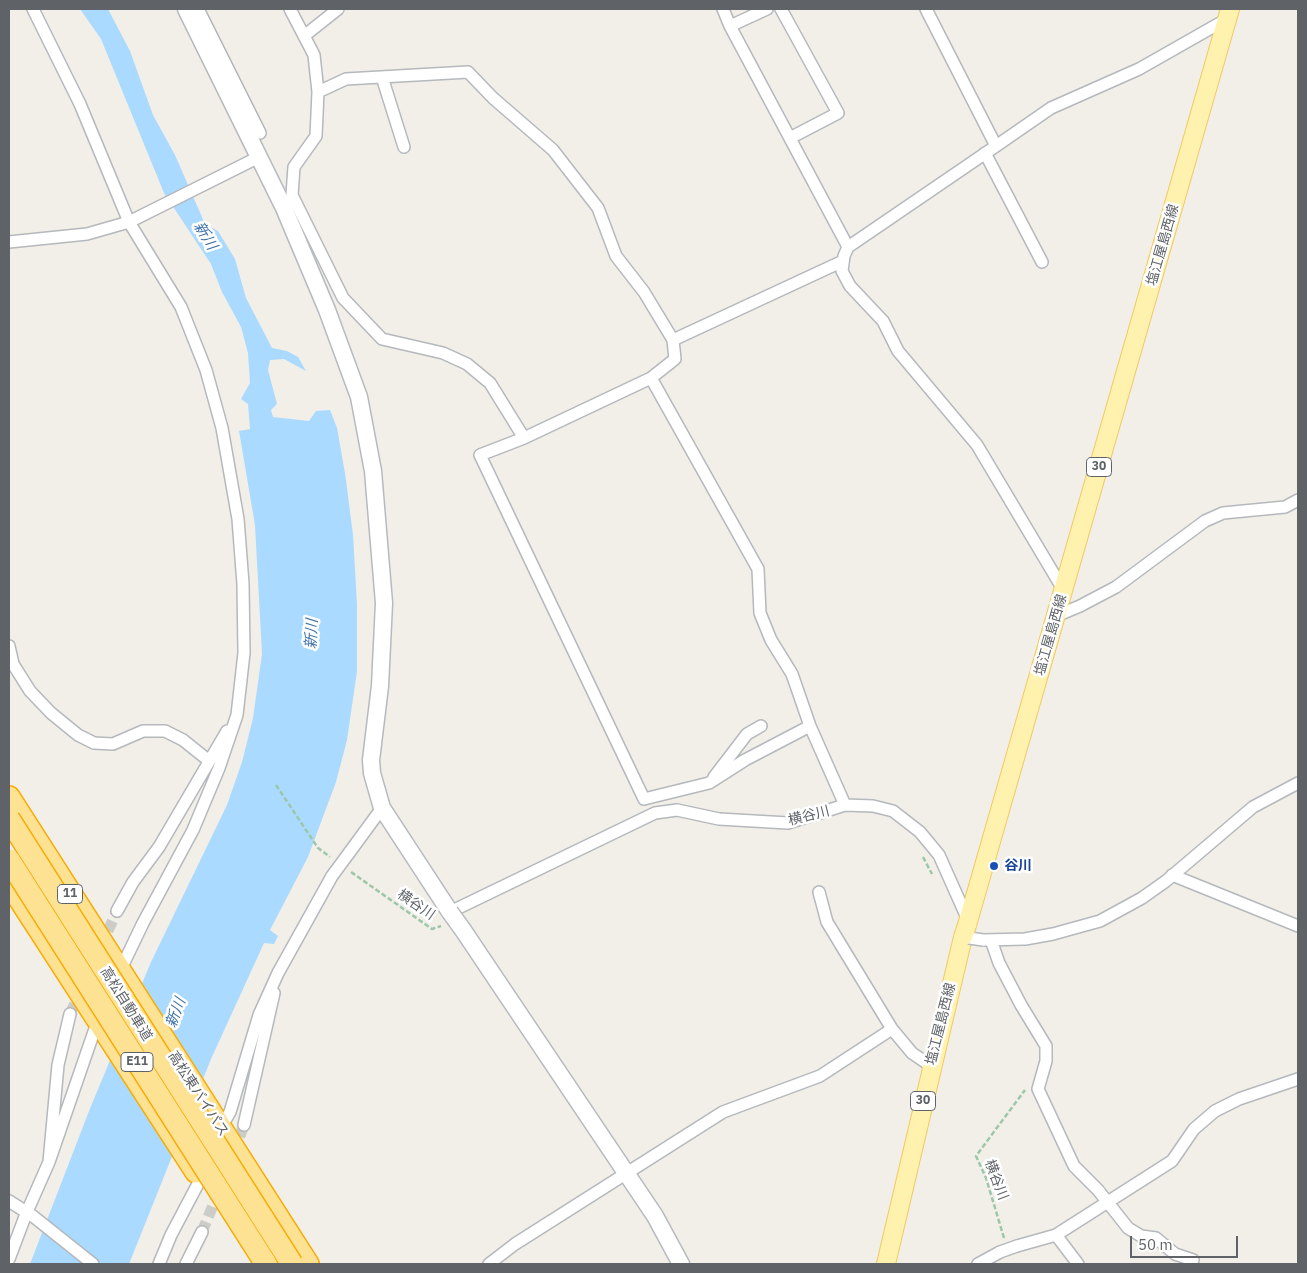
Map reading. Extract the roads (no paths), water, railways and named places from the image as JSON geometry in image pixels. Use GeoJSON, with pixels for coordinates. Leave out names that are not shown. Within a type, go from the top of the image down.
{"type":"FeatureCollection","features":[{"type":"Feature","properties":{"kind":"highway","name":"高松東バイパス"},"geometry":{"type":"LineString","coordinates":[[9,797],[217,1125],[308,1264]]}},
{"type":"Feature","properties":{"kind":"highway","name":"高松自動車道"},"geometry":{"type":"LineString","coordinates":[[9,819],[292,1264]]}},
{"type":"Feature","properties":{"kind":"highway","name":"高松自動車道"},"geometry":{"type":"LineString","coordinates":[[9,860],[266,1264]]}},
{"type":"Feature","properties":{"kind":"highway"},"geometry":{"type":"LineString","coordinates":[[9,883],[257,1264]]}},
{"type":"Feature","properties":{"kind":"main road","name":"塩江屋島西線"},"geometry":{"type":"LineString","coordinates":[[886,1264],[931,1066],[966,927],[1229,14]]}},
{"type":"Feature","properties":{"kind":"street"},"geometry":{"type":"LineString","coordinates":[[9,1259],[30,1216],[48,1162],[102,1028],[120,973],[136,938],[193,830],[219,768],[237,715],[244,654],[243,584],[238,519],[222,428],[206,370],[181,308],[134,220],[33,9]]}},
{"type":"Feature","properties":{"kind":"street"},"geometry":{"type":"LineString","coordinates":[[186,9],[254,159],[327,310],[359,398],[373,471],[384,602],[380,686],[371,760],[374,782],[382,808],[446,919],[463,930],[655,1216],[680,1264]]}},
{"type":"Feature","properties":{"kind":"street"},"geometry":{"type":"LineString","coordinates":[[198,9],[260,133]]}},
{"type":"Feature","properties":{"kind":"street"},"geometry":{"type":"LineString","coordinates":[[290,9],[314,55],[318,92],[316,136],[294,168],[292,195],[343,298],[382,339],[443,353],[467,364],[490,383],[524,438]]}},
{"type":"Feature","properties":{"kind":"street"},"geometry":{"type":"LineString","coordinates":[[304,36],[338,9]]}},
{"type":"Feature","properties":{"kind":"street"},"geometry":{"type":"LineString","coordinates":[[723,9],[730,26],[848,246]]}},
{"type":"Feature","properties":{"kind":"street"},"geometry":{"type":"LineString","coordinates":[[730,26],[767,9]]}},
{"type":"Feature","properties":{"kind":"street"},"geometry":{"type":"LineString","coordinates":[[781,9],[838,113],[790,138]]}},
{"type":"Feature","properties":{"kind":"street"},"geometry":{"type":"LineString","coordinates":[[926,9],[996,146]]}},
{"type":"Feature","properties":{"kind":"street"},"geometry":{"type":"LineString","coordinates":[[1064,591],[977,445],[898,351],[883,321],[850,286],[842,271],[843,261],[848,246],[1051,108],[1139,69],[1229,14]]}},
{"type":"Feature","properties":{"kind":"street"},"geometry":{"type":"LineString","coordinates":[[318,92],[346,79],[468,72],[492,98],[553,150],[598,208],[616,256],[644,292],[674,340],[675,359],[651,378],[524,438],[480,455],[644,799],[709,783],[745,760],[810,726]]}},
{"type":"Feature","properties":{"kind":"street"},"geometry":{"type":"LineString","coordinates":[[382,77],[404,147]]}},
{"type":"Feature","properties":{"kind":"street"},"geometry":{"type":"LineString","coordinates":[[985,153],[1042,262]]}},
{"type":"Feature","properties":{"kind":"street"},"geometry":{"type":"LineString","coordinates":[[9,242],[87,234],[134,220],[254,159]]}},
{"type":"Feature","properties":{"kind":"street"},"geometry":{"type":"LineString","coordinates":[[674,340],[843,261]]}},
{"type":"Feature","properties":{"kind":"street"},"geometry":{"type":"LineString","coordinates":[[651,378],[758,569],[760,613],[771,640],[792,674],[810,726],[845,805]]}},
{"type":"Feature","properties":{"kind":"street"},"geometry":{"type":"LineString","coordinates":[[1056,616],[1116,587],[1205,521],[1223,513],[1285,507],[1298,500]]}},
{"type":"Feature","properties":{"kind":"street"},"geometry":{"type":"LineString","coordinates":[[9,646],[14,664],[30,691],[51,713],[78,735],[94,743],[113,744],[143,731],[165,732],[183,740],[208,760]]}},
{"type":"Feature","properties":{"kind":"street"},"geometry":{"type":"LineString","coordinates":[[117,911],[133,882],[159,847],[208,760],[237,715]]}},
{"type":"Feature","properties":{"kind":"street"},"geometry":{"type":"LineString","coordinates":[[446,919],[680,800],[701,793],[747,734],[761,726]]}},
{"type":"Feature","properties":{"kind":"street"},"geometry":{"type":"LineString","coordinates":[[987,940],[1044,935],[1100,921],[1142,898],[1253,807],[1298,783]]}},
{"type":"Feature","properties":{"kind":"street"},"geometry":{"type":"LineString","coordinates":[[654,813],[677,810],[718,819],[788,823],[845,805],[873,806],[893,810],[920,832],[939,855],[966,927],[987,940],[1021,1006],[1046,1046],[1046,1061],[1038,1089],[1059,1138],[1074,1166],[1109,1202],[1128,1228],[1141,1236],[1156,1238],[1175,1254],[1193,1260]]}},
{"type":"Feature","properties":{"kind":"street"},"geometry":{"type":"LineString","coordinates":[[217,1125],[230,1112],[259,1015],[278,973],[332,876],[382,808]]}},
{"type":"Feature","properties":{"kind":"street"},"geometry":{"type":"LineString","coordinates":[[1172,875],[1298,926]]}},
{"type":"Feature","properties":{"kind":"street"},"geometry":{"type":"LineString","coordinates":[[819,892],[827,922],[892,1029],[912,1053],[931,1066]]}},
{"type":"Feature","properties":{"kind":"street"},"geometry":{"type":"LineString","coordinates":[[244,1125],[278,973]]}},
{"type":"Feature","properties":{"kind":"street"},"geometry":{"type":"LineString","coordinates":[[48,1162],[58,1065],[70,1014]]}},
{"type":"Feature","properties":{"kind":"street"},"geometry":{"type":"LineString","coordinates":[[489,1264],[515,1244],[722,1112],[820,1076],[892,1029]]}},
{"type":"Feature","properties":{"kind":"street"},"geometry":{"type":"LineString","coordinates":[[978,1264],[1002,1248],[1017,1246],[1056,1235],[1172,1161],[1194,1129],[1215,1111],[1239,1099],[1298,1079]]}},
{"type":"Feature","properties":{"kind":"street"},"geometry":{"type":"LineString","coordinates":[[159,1264],[196,1172]]}},
{"type":"Feature","properties":{"kind":"street"},"geometry":{"type":"LineString","coordinates":[[9,1200],[93,1264]]}},
{"type":"Feature","properties":{"kind":"street"},"geometry":{"type":"LineString","coordinates":[[186,1264],[202,1232]]}},
{"type":"Feature","properties":{"kind":"street"},"geometry":{"type":"LineString","coordinates":[[1056,1235],[1078,1264]]}},
{"type":"Feature","properties":{"kind":"water","name":"新川"},"geometry":{"type":"Polygon","coordinates":[[[80,9],[108,9],[130,51],[153,115],[175,155],[205,224],[218,231],[235,259],[246,298],[272,348],[287,351],[298,357],[306,371],[284,359],[270,360],[268,370],[277,404],[271,410],[273,417],[309,421],[316,411],[330,410],[337,428],[353,535],[357,604],[357,671],[347,740],[336,782],[308,857],[270,930],[278,936],[274,944],[264,943],[211,1059],[129,1264],[30,1264],[91,1106],[151,962],[227,805],[242,762],[253,718],[262,654],[255,525],[239,431],[250,429],[248,404],[241,399],[250,383],[248,353],[241,327],[222,292],[211,264],[164,193],[101,39],[80,9]]]}},
{"type":"Feature","properties":{"kind":"tunnel"},"geometry":{"type":"LineString","coordinates":[[101,946],[117,911]]}},
{"type":"Feature","properties":{"kind":"tunnel"},"geometry":{"type":"LineString","coordinates":[[70,1014],[81,990]]}},
{"type":"Feature","properties":{"kind":"tunnel"},"geometry":{"type":"LineString","coordinates":[[234,1152],[244,1125]]}},
{"type":"Feature","properties":{"kind":"tunnel"},"geometry":{"type":"LineString","coordinates":[[202,1232],[220,1188]]}},
{"type":"Feature","properties":{"kind":"place","name":"谷川"},"geometry":{"type":"Point","coordinates":[994,866]}}]}
